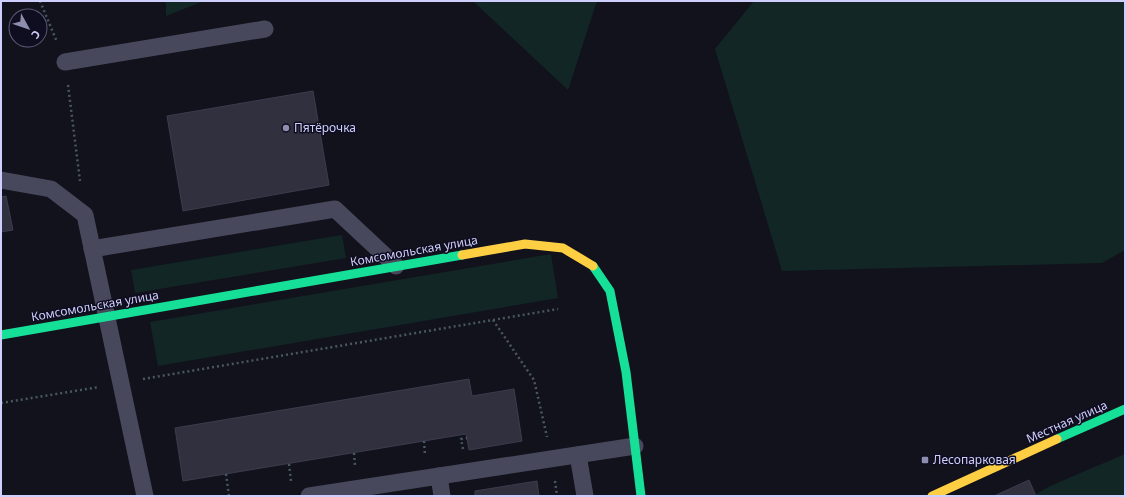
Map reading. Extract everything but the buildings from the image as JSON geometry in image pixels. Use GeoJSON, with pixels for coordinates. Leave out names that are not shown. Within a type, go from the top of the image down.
{"type":"FeatureCollection","features":[{"type":"Feature","properties":{"kind":"main road","name":"Комсомольская улица"},"geometry":{"type":"LineString","coordinates":[[1,335],[525,244],[564,248],[593,266],[610,291],[626,372],[641,496]]}},
{"type":"Feature","properties":{"kind":"main road","name":"Местная улица"},"geometry":{"type":"LineString","coordinates":[[932,496],[1125,409]]}},
{"type":"Feature","properties":{"kind":"lane"},"geometry":{"type":"LineString","coordinates":[[65,62],[265,29]]}},
{"type":"Feature","properties":{"kind":"lane"},"geometry":{"type":"LineString","coordinates":[[1,180],[51,188],[85,215],[145,496]]}},
{"type":"Feature","properties":{"kind":"lane"},"geometry":{"type":"LineString","coordinates":[[92,249],[335,210],[396,266]]}},
{"type":"Feature","properties":{"kind":"lane"},"geometry":{"type":"LineString","coordinates":[[309,496],[635,446]]}},
{"type":"Feature","properties":{"kind":"lane"},"geometry":{"type":"LineString","coordinates":[[578,455],[585,496]]}},
{"type":"Feature","properties":{"kind":"lane"},"geometry":{"type":"LineString","coordinates":[[439,476],[442,496]]}},
{"type":"Feature","properties":{"kind":"path"},"geometry":{"type":"LineString","coordinates":[[40,1],[65,62],[85,215]]}},
{"type":"Feature","properties":{"kind":"path"},"geometry":{"type":"LineString","coordinates":[[1,404],[558,309]]}},
{"type":"Feature","properties":{"kind":"path"},"geometry":{"type":"LineString","coordinates":[[493,320],[534,380],[552,459]]}},
{"type":"Feature","properties":{"kind":"path"},"geometry":{"type":"LineString","coordinates":[[226,474],[229,496]]}},
{"type":"Feature","properties":{"kind":"green space"},"geometry":{"type":"Polygon","coordinates":[[[166,1],[204,1],[166,16],[166,1]]]}},
{"type":"Feature","properties":{"kind":"green space"},"geometry":{"type":"Polygon","coordinates":[[[473,1],[597,1],[568,90],[473,1]]]}},
{"type":"Feature","properties":{"kind":"green space"},"geometry":{"type":"Polygon","coordinates":[[[754,1],[1125,1],[1125,250],[1102,263],[782,271],[715,49],[754,1]]]}},
{"type":"Feature","properties":{"kind":"green space"},"geometry":{"type":"Polygon","coordinates":[[[342,235],[346,258],[135,293],[131,270],[342,235]]]}},
{"type":"Feature","properties":{"kind":"green space"},"geometry":{"type":"Polygon","coordinates":[[[551,254],[558,298],[158,366],[150,322],[551,254]]]}},
{"type":"Feature","properties":{"kind":"green space"},"geometry":{"type":"Polygon","coordinates":[[[1125,454],[1125,496],[1033,496],[1050,486],[1125,454]]]}},
{"type":"Feature","properties":{"kind":"traffic: fast"},"geometry":{"type":"LineString","coordinates":[[1,335],[462,255]]}},
{"type":"Feature","properties":{"kind":"traffic: fast"},"geometry":{"type":"LineString","coordinates":[[593,266],[610,291],[626,372],[641,496]]}},
{"type":"Feature","properties":{"kind":"traffic: fast"},"geometry":{"type":"LineString","coordinates":[[1057,439],[1125,409]]}},
{"type":"Feature","properties":{"kind":"traffic: slow"},"geometry":{"type":"LineString","coordinates":[[462,255],[525,244],[563,248],[593,266]]}},
{"type":"Feature","properties":{"kind":"traffic: slow"},"geometry":{"type":"LineString","coordinates":[[932,496],[1057,439]]}},
{"type":"Feature","properties":{"kind":"place","name":"Пятёрочка"},"geometry":{"type":"Point","coordinates":[286,128]}},
{"type":"Feature","properties":{"kind":"place","name":"Лесопарковая"},"geometry":{"type":"Point","coordinates":[925,460]}}]}
